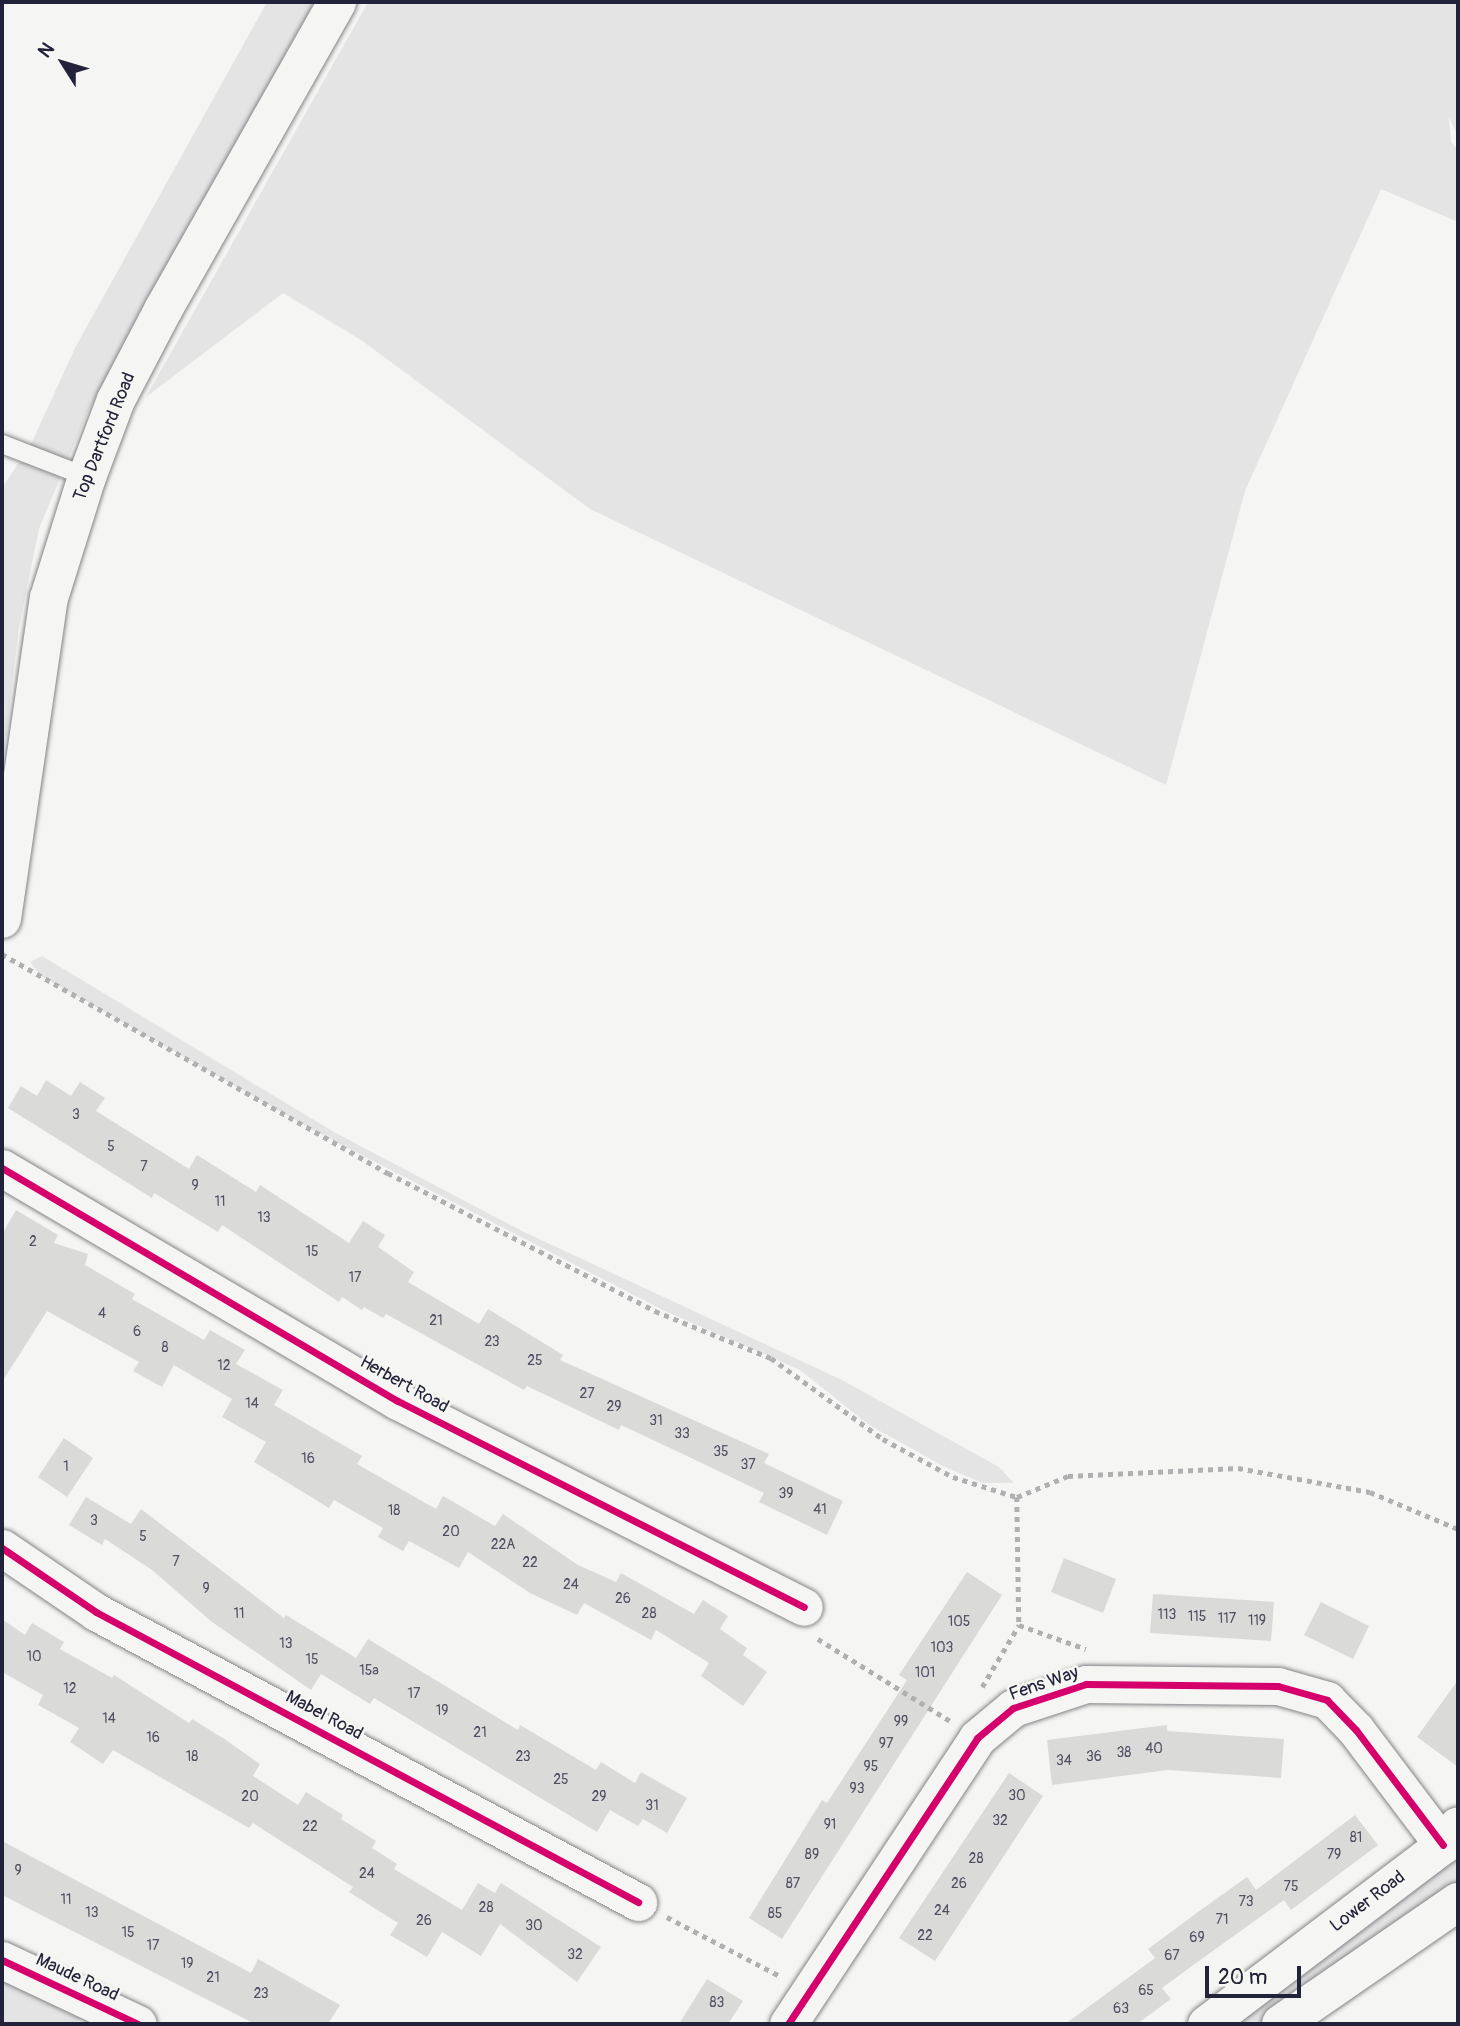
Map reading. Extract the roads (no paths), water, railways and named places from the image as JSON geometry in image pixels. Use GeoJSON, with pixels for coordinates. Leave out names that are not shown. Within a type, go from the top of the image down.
{"type":"FeatureCollection","features":[{"type":"Feature","properties":{"kind":"main road","name":"Top Dartford Road"},"geometry":{"type":"LineString","coordinates":[[2,919],[49,597],[87,477],[116,400],[163,310],[337,2]]}},
{"type":"Feature","properties":{"kind":"main road"},"geometry":{"type":"LineString","coordinates":[[1281,2024],[1458,1902]]}},
{"type":"Feature","properties":{"kind":"street","name":"Herbert Road"},"geometry":{"type":"LineString","coordinates":[[2,1168],[398,1401],[804,1607]]}},
{"type":"Feature","properties":{"kind":"street","name":"Mabel Road"},"geometry":{"type":"LineString","coordinates":[[2,1548],[96,1612],[651,1909]]}},
{"type":"Feature","properties":{"kind":"street","name":"Fens Way"},"geometry":{"type":"LineString","coordinates":[[788,2024],[806,1990],[977,1738],[1013,1708],[1086,1684],[1278,1686],[1327,1700],[1451,1835]]}},
{"type":"Feature","properties":{"kind":"street","name":"Lower Road"},"geometry":{"type":"LineString","coordinates":[[1206,2024],[1451,1835]]}},
{"type":"Feature","properties":{"kind":"street","name":"Maude Road"},"geometry":{"type":"LineString","coordinates":[[2,1960],[138,2024]]}},
{"type":"Feature","properties":{"kind":"lane"},"geometry":{"type":"LineString","coordinates":[[2,444],[87,477]]}}]}
